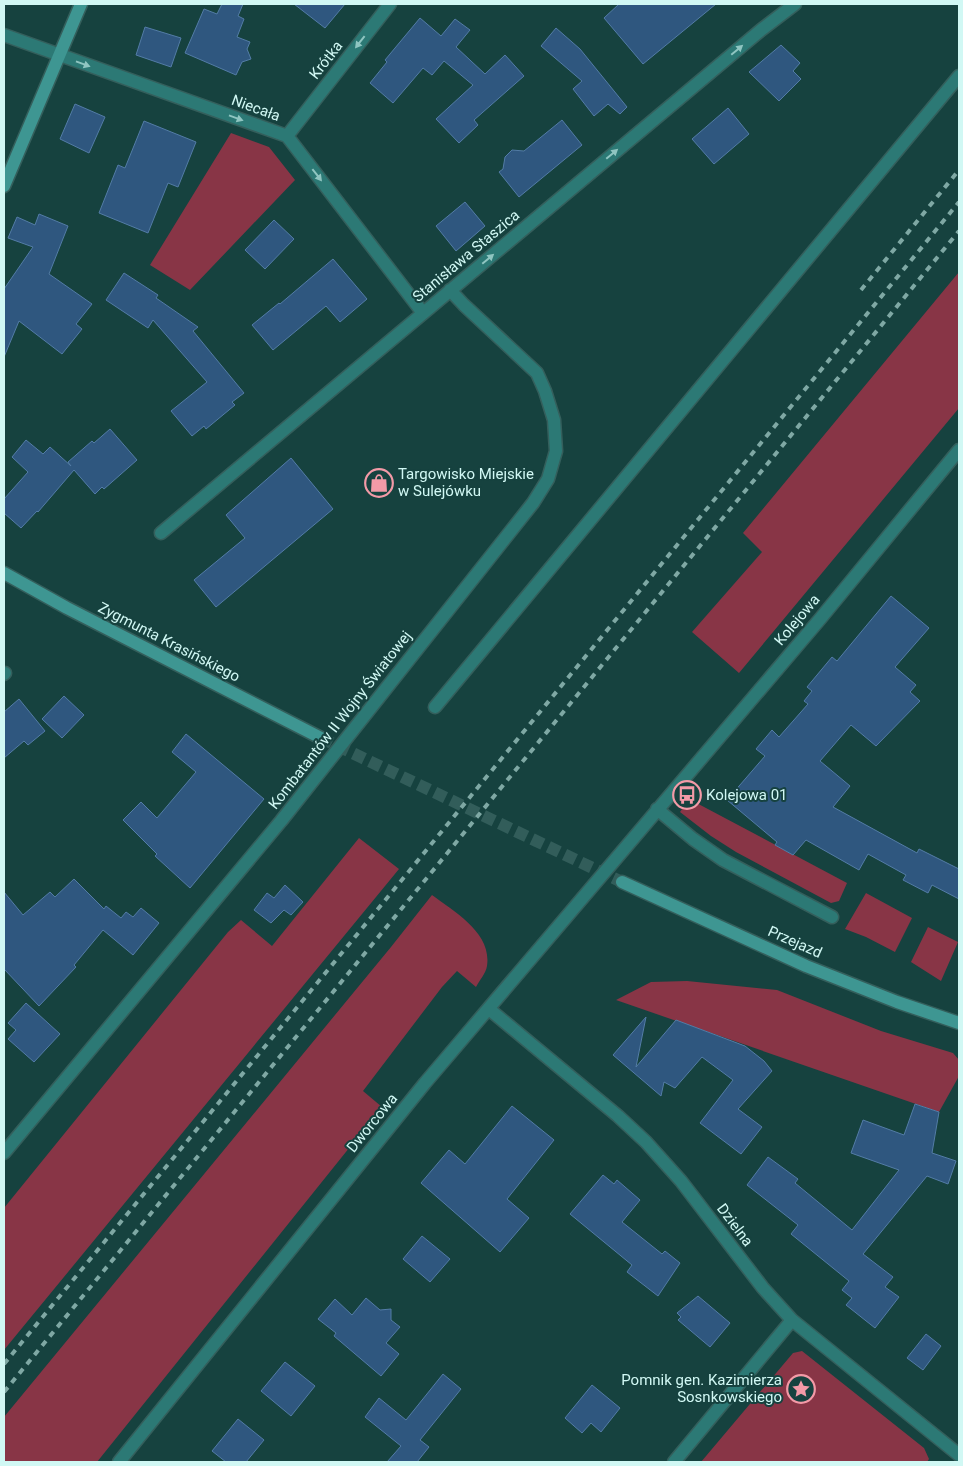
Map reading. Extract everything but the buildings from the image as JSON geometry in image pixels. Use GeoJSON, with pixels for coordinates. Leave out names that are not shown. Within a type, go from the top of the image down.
{"type":"FeatureCollection","features":[{"type":"Feature","properties":{"kind":"street"},"geometry":{"type":"LineString","coordinates":[[4,186],[81,4]]}},
{"type":"Feature","properties":{"kind":"street","name":"Krótka"},"geometry":{"type":"LineString","coordinates":[[287,136],[390,4]]}},
{"type":"Feature","properties":{"kind":"street","name":"Stanisława Staszica"},"geometry":{"type":"LineString","coordinates":[[161,533],[793,4]]}},
{"type":"Feature","properties":{"kind":"street","name":"Niecała"},"geometry":{"type":"LineString","coordinates":[[4,35],[287,136],[423,314]]}},
{"type":"Feature","properties":{"kind":"street"},"geometry":{"type":"LineString","coordinates":[[435,707],[959,76]]}},
{"type":"Feature","properties":{"kind":"street","name":"Kombatantów II Wojny Światowej"},"geometry":{"type":"LineString","coordinates":[[4,1153],[281,821],[533,503],[548,479],[556,451],[554,420],[546,391],[536,373],[450,290]]}},
{"type":"Feature","properties":{"kind":"street","name":"Kolejowa"},"geometry":{"type":"LineString","coordinates":[[657,809],[820,619],[959,450]]}},
{"type":"Feature","properties":{"kind":"street","name":"Zygmunta Krasińskiego"},"geometry":{"type":"LineString","coordinates":[[4,573],[67,608],[321,738]]}},
{"type":"Feature","properties":{"kind":"street"},"geometry":{"type":"LineString","coordinates":[[657,809],[693,839],[723,860],[832,917]]}},
{"type":"Feature","properties":{"kind":"street","name":"Dworcowa"},"geometry":{"type":"LineString","coordinates":[[119,1462],[425,1083],[657,809]]}},
{"type":"Feature","properties":{"kind":"street","name":"Przejazd"},"geometry":{"type":"LineString","coordinates":[[622,882],[806,966],[898,1002],[959,1023]]}},
{"type":"Feature","properties":{"kind":"street","name":"Dzielna"},"geometry":{"type":"LineString","coordinates":[[489,1009],[618,1116],[646,1142],[681,1181],[763,1288],[792,1320],[959,1456]]}},
{"type":"Feature","properties":{"kind":"street"},"geometry":{"type":"LineString","coordinates":[[674,1462],[792,1320]]}},
{"type":"Feature","properties":{"kind":"street"},"geometry":{"type":"LineString","coordinates":[[956,1462],[959,1456]]}},
{"type":"Feature","properties":{"kind":"shaded area"},"geometry":{"type":"Polygon","coordinates":[[[231,133],[269,147],[295,180],[190,290],[150,265],[231,133]]]}},
{"type":"Feature","properties":{"kind":"shaded area"},"geometry":{"type":"Polygon","coordinates":[[[959,272],[959,408],[739,673],[692,632],[762,552],[743,533],[959,272]]]}},
{"type":"Feature","properties":{"kind":"shaded area"},"geometry":{"type":"Polygon","coordinates":[[[689,799],[847,883],[839,901],[831,903],[736,852],[711,836],[680,812],[689,799]]]}},
{"type":"Feature","properties":{"kind":"shaded area"},"geometry":{"type":"Polygon","coordinates":[[[359,838],[399,869],[4,1350],[4,1208],[228,932],[241,920],[272,946],[359,838]]]}},
{"type":"Feature","properties":{"kind":"shaded area"},"geometry":{"type":"Polygon","coordinates":[[[866,893],[912,918],[895,952],[866,937],[845,929],[866,893]]]}},
{"type":"Feature","properties":{"kind":"shaded area"},"geometry":{"type":"Polygon","coordinates":[[[432,895],[470,924],[484,943],[487,954],[487,966],[476,987],[457,971],[442,987],[363,1091],[382,1107],[97,1462],[4,1462],[4,1417],[432,895]]]}},
{"type":"Feature","properties":{"kind":"shaded area"},"geometry":{"type":"Polygon","coordinates":[[[928,927],[958,942],[941,981],[911,962],[928,927]]]}},
{"type":"Feature","properties":{"kind":"shaded area"},"geometry":{"type":"Polygon","coordinates":[[[687,981],[777,990],[881,1031],[953,1053],[959,1060],[959,1076],[939,1112],[616,1000],[651,982],[687,981]]]}},
{"type":"Feature","properties":{"kind":"shaded area"},"geometry":{"type":"Polygon","coordinates":[[[802,1351],[924,1448],[929,1459],[927,1462],[701,1462],[793,1353],[802,1351]]]}},
{"type":"Feature","properties":{"kind":"tunnel"},"geometry":{"type":"LineString","coordinates":[[321,738],[622,882]]}},
{"type":"Feature","properties":{"kind":"railway"},"geometry":{"type":"LineString","coordinates":[[861,290],[959,170]]}},
{"type":"Feature","properties":{"kind":"railway"},"geometry":{"type":"LineString","coordinates":[[4,1364],[959,202]]}},
{"type":"Feature","properties":{"kind":"railway"},"geometry":{"type":"LineString","coordinates":[[4,1392],[959,231]]}},
{"type":"Feature","properties":{"kind":"place","name":"Targowisko Miejskie w Sulejówku"},"geometry":{"type":"Point","coordinates":[379,483]}},
{"type":"Feature","properties":{"kind":"place","name":"Kolejowa 01"},"geometry":{"type":"Point","coordinates":[687,795]}},
{"type":"Feature","properties":{"kind":"place","name":"Pomnik gen. Kazimierza Sosnkowskiego"},"geometry":{"type":"Point","coordinates":[801,1389]}}]}
